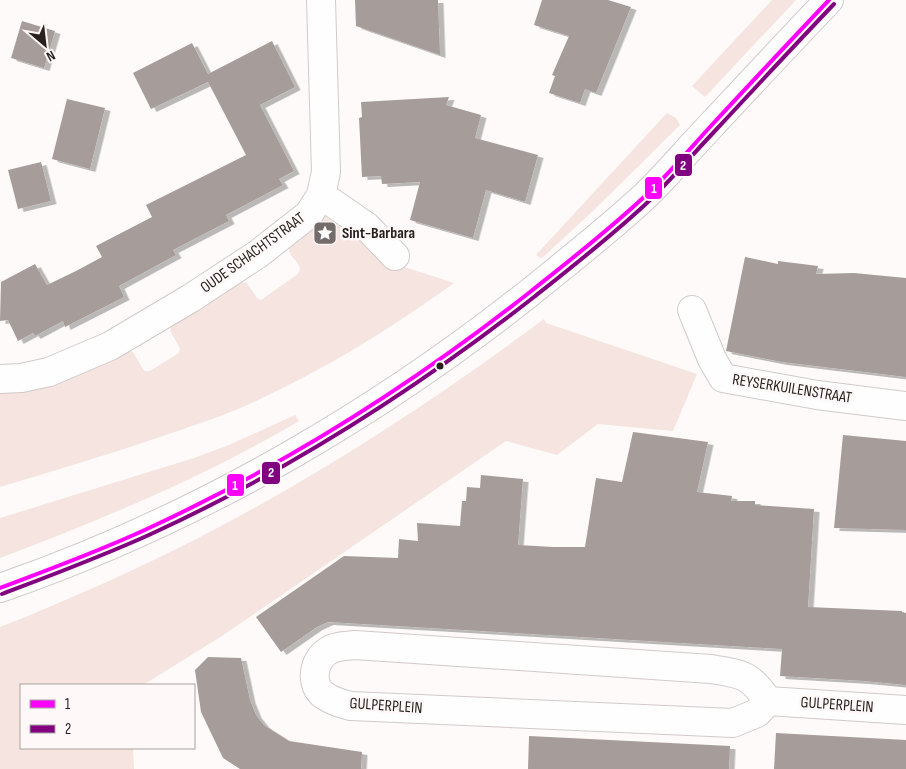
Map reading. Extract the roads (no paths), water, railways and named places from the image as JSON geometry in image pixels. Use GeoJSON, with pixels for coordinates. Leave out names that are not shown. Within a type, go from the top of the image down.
{"type":"FeatureCollection","features":[{"type":"Feature","properties":{"kind":"street","name":"OUDE SCHACHTSTRAAT"},"geometry":{"type":"LineString","coordinates":[[0,379],[21,378],[49,372],[110,346],[191,298],[258,254],[309,214],[321,195],[326,172],[321,0]]}},
{"type":"Feature","properties":{"kind":"street"},"geometry":{"type":"LineString","coordinates":[[0,588],[124,539],[215,496],[325,435],[433,366],[519,302],[585,248],[644,196],[829,0]]}},
{"type":"Feature","properties":{"kind":"street"},"geometry":{"type":"LineString","coordinates":[[321,195],[366,226],[395,256]]}},
{"type":"Feature","properties":{"kind":"street","name":"REYSERKUILENSTRAAT"},"geometry":{"type":"LineString","coordinates":[[692,310],[712,359],[723,378],[817,395],[906,406]]}},
{"type":"Feature","properties":{"kind":"street","name":"GULPERPLEIN"},"geometry":{"type":"LineString","coordinates":[[365,645],[711,670],[738,674],[751,680],[760,688],[768,701],[757,713],[733,723],[351,706],[324,696],[318,689],[314,671],[318,661],[328,650],[365,645]]}},
{"type":"Feature","properties":{"kind":"street","name":"GULPERPLEIN"},"geometry":{"type":"LineString","coordinates":[[768,701],[906,710]]}},
{"type":"Feature","properties":{"kind":"place","name":"Sint-Barbara"},"geometry":{"type":"Point","coordinates":[325,233]}}]}
